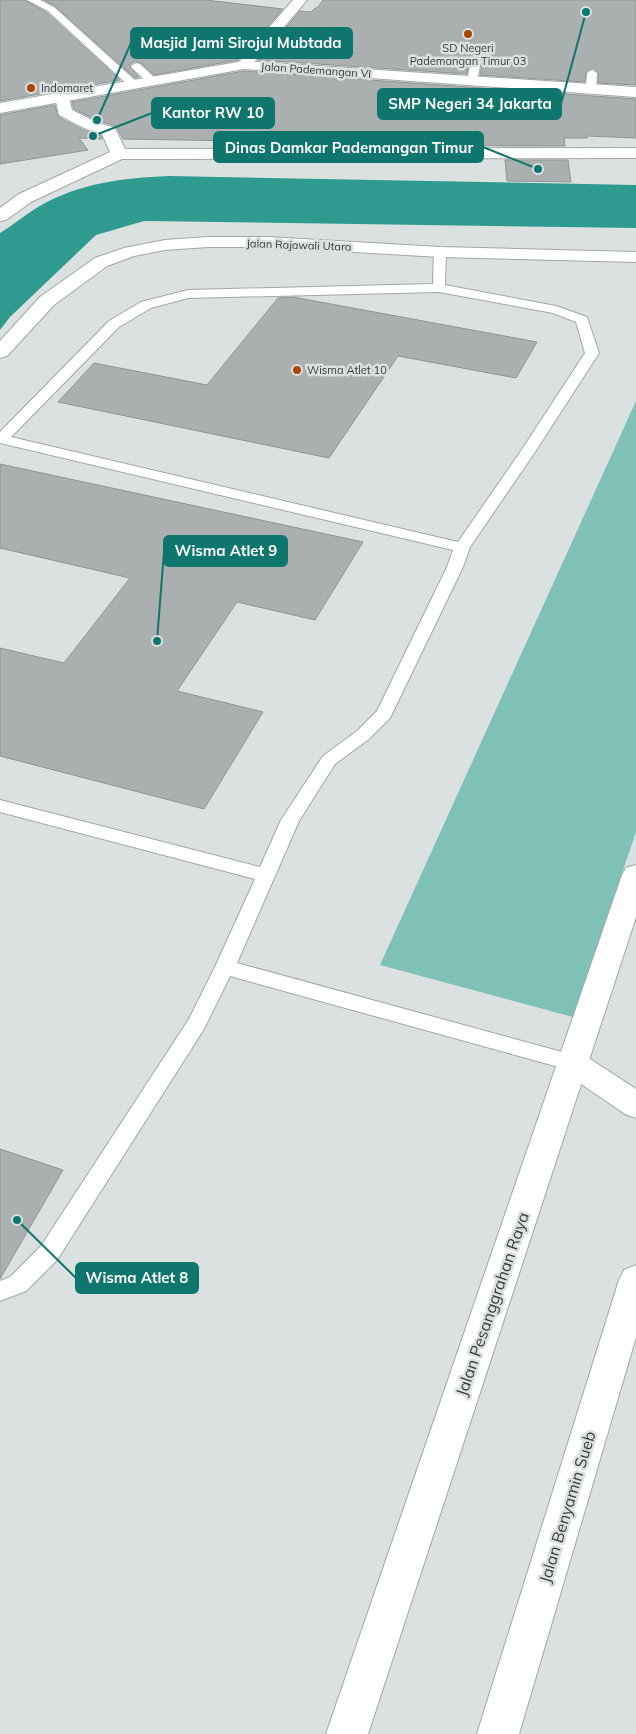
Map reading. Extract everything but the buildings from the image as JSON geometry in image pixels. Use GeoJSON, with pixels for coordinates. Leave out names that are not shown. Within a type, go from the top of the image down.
{"type":"FeatureCollection","features":[{"type":"Feature","properties":{"kind":"street"},"geometry":{"type":"LineString","coordinates":[[244,65],[300,0]]}},
{"type":"Feature","properties":{"kind":"street","name":"Jalan Pademangan VI"},"geometry":{"type":"LineString","coordinates":[[0,108],[244,65],[472,81],[591,81],[636,92]]}},
{"type":"Feature","properties":{"kind":"street"},"geometry":{"type":"LineString","coordinates":[[63,97],[65,112],[90,125],[109,131],[119,154]]}},
{"type":"Feature","properties":{"kind":"street"},"geometry":{"type":"LineString","coordinates":[[0,216],[24,198],[119,154],[636,154]]}},
{"type":"Feature","properties":{"kind":"street","name":"Jalan Rajawali Utara"},"geometry":{"type":"LineString","coordinates":[[0,352],[47,301],[102,262],[130,252],[165,245],[208,242],[268,242],[440,252],[636,257]]}},
{"type":"Feature","properties":{"kind":"street","name":"Jalan Pesanggrahan Raya"},"geometry":{"type":"LineString","coordinates":[[347,1734],[636,875]]}},
{"type":"Feature","properties":{"kind":"street"},"geometry":{"type":"LineString","coordinates":[[573,1064],[636,1105]]}},
{"type":"Feature","properties":{"kind":"street","name":"Jalan Benyamin Sueb"},"geometry":{"type":"LineString","coordinates":[[498,1734],[636,1280]]}},
{"type":"Feature","properties":{"kind":"lane"},"geometry":{"type":"LineString","coordinates":[[32,0],[51,9],[133,84]]}},
{"type":"Feature","properties":{"kind":"lane"},"geometry":{"type":"LineString","coordinates":[[472,81],[476,61]]}},
{"type":"Feature","properties":{"kind":"lane"},"geometry":{"type":"LineString","coordinates":[[136,66],[152,81]]}},
{"type":"Feature","properties":{"kind":"lane"},"geometry":{"type":"LineString","coordinates":[[439,288],[438,269],[440,252]]}},
{"type":"Feature","properties":{"kind":"lane"},"geometry":{"type":"LineString","coordinates":[[0,439],[114,324],[146,305],[188,294],[439,288],[556,310],[582,320],[592,353],[528,452],[462,547],[451,576],[384,714],[363,735],[329,760],[290,820],[225,967],[197,1023],[49,1253],[18,1284],[0,1291]]}},
{"type":"Feature","properties":{"kind":"lane"},"geometry":{"type":"LineString","coordinates":[[0,439],[462,547]]}},
{"type":"Feature","properties":{"kind":"lane"},"geometry":{"type":"LineString","coordinates":[[0,806],[265,875]]}},
{"type":"Feature","properties":{"kind":"lane"},"geometry":{"type":"LineString","coordinates":[[225,967],[573,1064]]}},
{"type":"Feature","properties":{"kind":"shaded area"},"geometry":{"type":"Polygon","coordinates":[[[169,176],[636,185],[636,228],[144,221],[96,235],[10,317],[0,330],[0,233],[38,207],[69,192],[118,180],[169,176]]]}},
{"type":"Feature","properties":{"kind":"shaded area"},"geometry":{"type":"Polygon","coordinates":[[[636,401],[636,832],[573,1017],[380,965],[636,401]]]}},
{"type":"Feature","properties":{"kind":"place","name":"SMP Negeri 34 Jakarta"},"geometry":{"type":"Point","coordinates":[586,12]}},
{"type":"Feature","properties":{"kind":"place","name":"SD Negeri Pademangan Timur 03"},"geometry":{"type":"Point","coordinates":[468,34]}},
{"type":"Feature","properties":{"kind":"place","name":"Indomaret"},"geometry":{"type":"Point","coordinates":[31,88]}},
{"type":"Feature","properties":{"kind":"place","name":"Masjid Jami Sirojul Mubtada"},"geometry":{"type":"Point","coordinates":[97,120]}},
{"type":"Feature","properties":{"kind":"place","name":"Kantor RW 10"},"geometry":{"type":"Point","coordinates":[93,136]}},
{"type":"Feature","properties":{"kind":"place","name":"Dinas Damkar Pademangan Timur"},"geometry":{"type":"Point","coordinates":[538,169]}},
{"type":"Feature","properties":{"kind":"place","name":"Wisma Atlet 10"},"geometry":{"type":"Point","coordinates":[297,370]}},
{"type":"Feature","properties":{"kind":"place","name":"Wisma Atlet 9"},"geometry":{"type":"Point","coordinates":[157,641]}},
{"type":"Feature","properties":{"kind":"place","name":"Wisma Atlet 8"},"geometry":{"type":"Point","coordinates":[17,1220]}}]}
